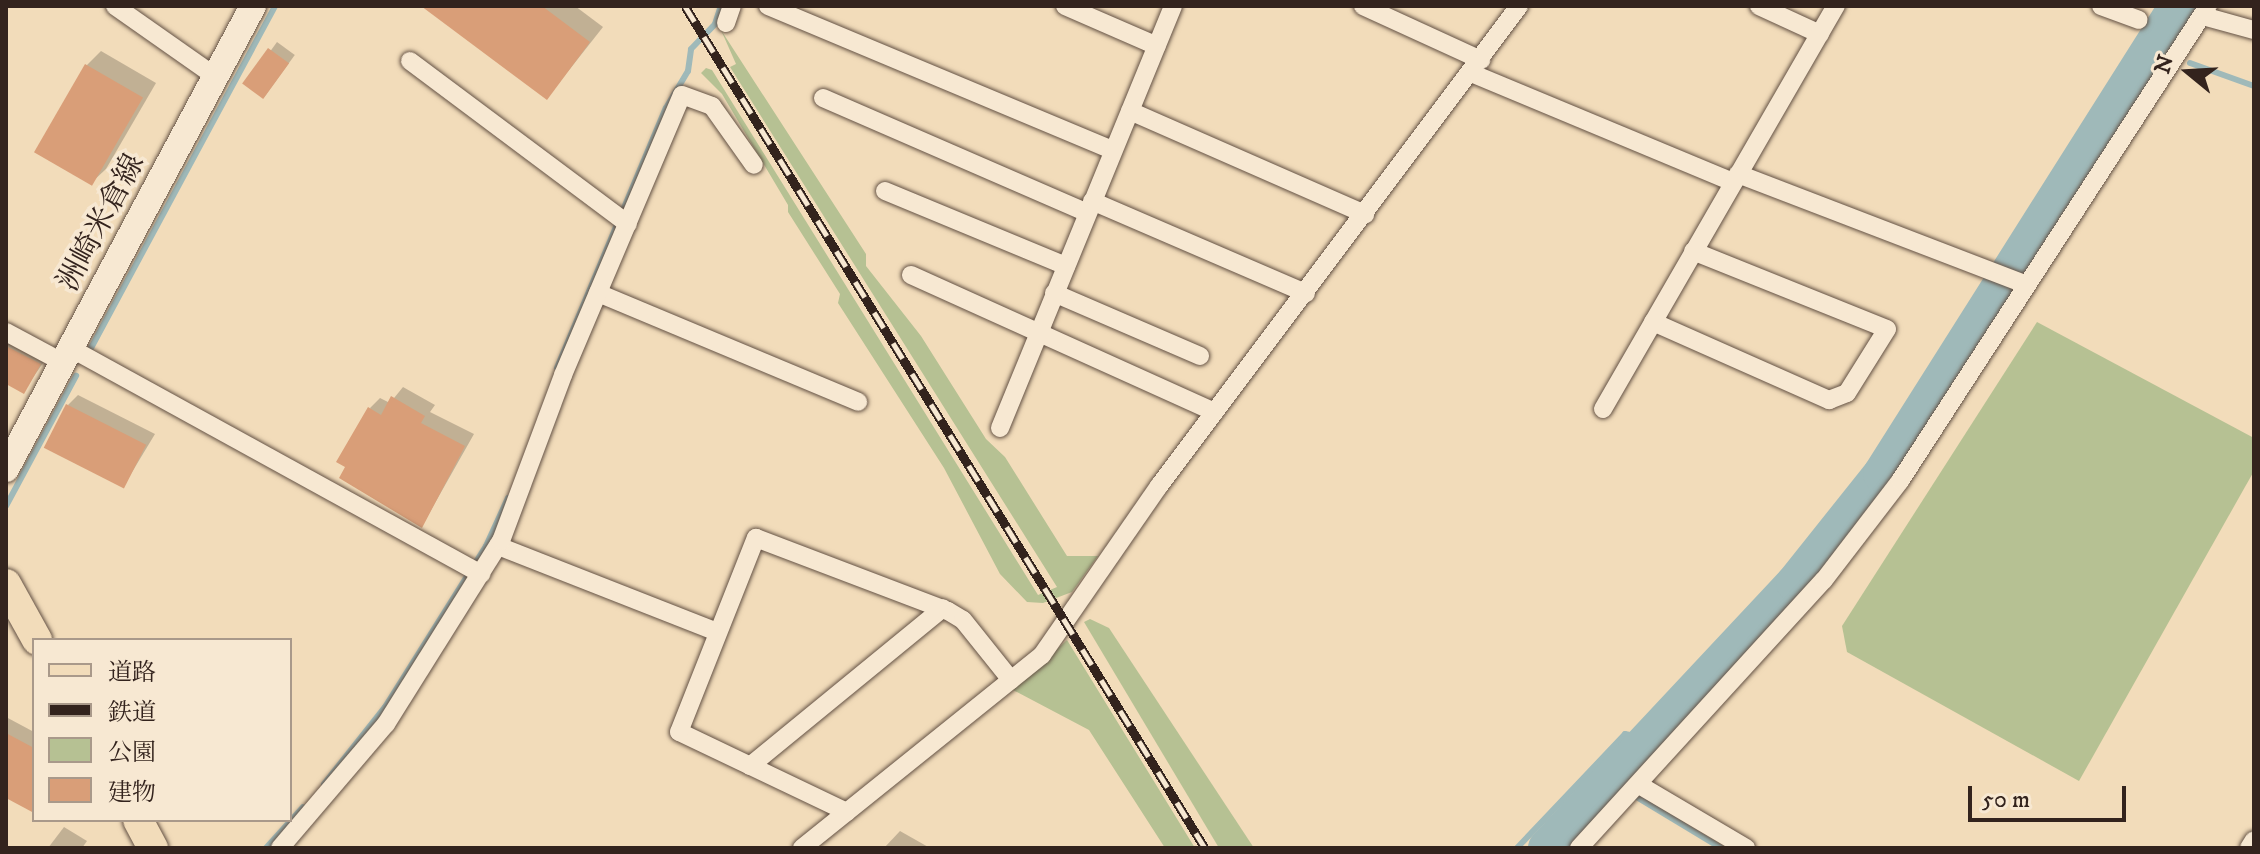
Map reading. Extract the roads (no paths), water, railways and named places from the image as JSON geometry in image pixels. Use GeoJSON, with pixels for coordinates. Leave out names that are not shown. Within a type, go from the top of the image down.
{"type":"FeatureCollection","features":[{"type":"Feature","properties":{"kind":"main road","name":"洲崎米倉線"},"geometry":{"type":"LineString","coordinates":[[6,469],[253,6]]}},
{"type":"Feature","properties":{"kind":"main road"},"geometry":{"type":"LineString","coordinates":[[6,584],[36,638]]}},
{"type":"Feature","properties":{"kind":"main road"},"geometry":{"type":"LineString","coordinates":[[139,822],[153,848]]}},
{"type":"Feature","properties":{"kind":"street"},"geometry":{"type":"LineString","coordinates":[[115,6],[216,77]]}},
{"type":"Feature","properties":{"kind":"street"},"geometry":{"type":"LineString","coordinates":[[768,6],[1113,150]]}},
{"type":"Feature","properties":{"kind":"street"},"geometry":{"type":"LineString","coordinates":[[1065,6],[1157,46]]}},
{"type":"Feature","properties":{"kind":"street"},"geometry":{"type":"LineString","coordinates":[[1000,428],[1173,6]]}},
{"type":"Feature","properties":{"kind":"street"},"geometry":{"type":"LineString","coordinates":[[1363,6],[1476,66],[1735,178],[2020,283]]}},
{"type":"Feature","properties":{"kind":"street"},"geometry":{"type":"LineString","coordinates":[[802,848],[1042,655],[1050,637],[1215,412],[1519,6]]}},
{"type":"Feature","properties":{"kind":"street"},"geometry":{"type":"LineString","coordinates":[[1759,6],[1820,34]]}},
{"type":"Feature","properties":{"kind":"street"},"geometry":{"type":"LineString","coordinates":[[1603,409],[1836,6]]}},
{"type":"Feature","properties":{"kind":"street"},"geometry":{"type":"LineString","coordinates":[[2101,6],[2139,20]]}},
{"type":"Feature","properties":{"kind":"street"},"geometry":{"type":"LineString","coordinates":[[1579,848],[1635,792],[1824,580],[1900,481],[2020,283],[2206,11],[2254,30]]}},
{"type":"Feature","properties":{"kind":"street"},"geometry":{"type":"LineString","coordinates":[[410,61],[623,220]]}},
{"type":"Feature","properties":{"kind":"street"},"geometry":{"type":"LineString","coordinates":[[280,848],[386,724],[474,571],[498,546],[598,293],[623,220],[682,95],[712,106],[754,165]]}},
{"type":"Feature","properties":{"kind":"street"},"geometry":{"type":"LineString","coordinates":[[823,98],[1306,293]]}},
{"type":"Feature","properties":{"kind":"street"},"geometry":{"type":"LineString","coordinates":[[1130,111],[1365,214]]}},
{"type":"Feature","properties":{"kind":"street"},"geometry":{"type":"LineString","coordinates":[[885,191],[1066,266]]}},
{"type":"Feature","properties":{"kind":"street"},"geometry":{"type":"LineString","coordinates":[[1653,322],[1829,400],[1847,393],[1887,329],[1693,251]]}},
{"type":"Feature","properties":{"kind":"street"},"geometry":{"type":"LineString","coordinates":[[911,275],[1215,412]]}},
{"type":"Feature","properties":{"kind":"street"},"geometry":{"type":"LineString","coordinates":[[598,293],[858,402]]}},
{"type":"Feature","properties":{"kind":"street"},"geometry":{"type":"LineString","coordinates":[[1054,293],[1200,356]]}},
{"type":"Feature","properties":{"kind":"street"},"geometry":{"type":"LineString","coordinates":[[6,332],[68,356],[474,571]]}},
{"type":"Feature","properties":{"kind":"street"},"geometry":{"type":"LineString","coordinates":[[847,812],[679,732],[756,538],[943,608],[963,620],[1011,680]]}},
{"type":"Feature","properties":{"kind":"street"},"geometry":{"type":"LineString","coordinates":[[498,546],[717,632]]}},
{"type":"Feature","properties":{"kind":"street"},"geometry":{"type":"LineString","coordinates":[[750,766],[943,608]]}},
{"type":"Feature","properties":{"kind":"street"},"geometry":{"type":"LineString","coordinates":[[1635,792],[1746,848]]}},
{"type":"Feature","properties":{"kind":"street"},"geometry":{"type":"LineString","coordinates":[[2249,848],[2254,840]]}},
{"type":"Feature","properties":{"kind":"waterway"},"geometry":{"type":"LineString","coordinates":[[91,348],[275,6]]}},
{"type":"Feature","properties":{"kind":"waterway"},"geometry":{"type":"LineString","coordinates":[[557,368],[666,108],[688,71],[691,49],[715,24],[721,6]]}},
{"type":"Feature","properties":{"kind":"waterway"},"geometry":{"type":"LineString","coordinates":[[1547,848],[1795,583],[1882,474],[2178,6]]}},
{"type":"Feature","properties":{"kind":"waterway"},"geometry":{"type":"LineString","coordinates":[[2151,50],[2164,54]]}},
{"type":"Feature","properties":{"kind":"waterway"},"geometry":{"type":"LineString","coordinates":[[2190,63],[2254,86]]}},
{"type":"Feature","properties":{"kind":"waterway"},"geometry":{"type":"LineString","coordinates":[[6,506],[76,376]]}},
{"type":"Feature","properties":{"kind":"waterway"},"geometry":{"type":"LineString","coordinates":[[324,784],[385,707],[486,546],[508,498]]}},
{"type":"Feature","properties":{"kind":"waterway"},"geometry":{"type":"LineString","coordinates":[[1517,848],[1625,734],[1649,739]]}},
{"type":"Feature","properties":{"kind":"waterway"},"geometry":{"type":"LineString","coordinates":[[1610,781],[1721,848]]}},
{"type":"Feature","properties":{"kind":"waterway"},"geometry":{"type":"LineString","coordinates":[[292,819],[303,807]]}},
{"type":"Feature","properties":{"kind":"waterway"},"geometry":{"type":"LineString","coordinates":[[266,848],[289,822]]}},
{"type":"Feature","properties":{"kind":"railway"},"geometry":{"type":"LineString","coordinates":[[685,6],[1205,848]]}}]}
